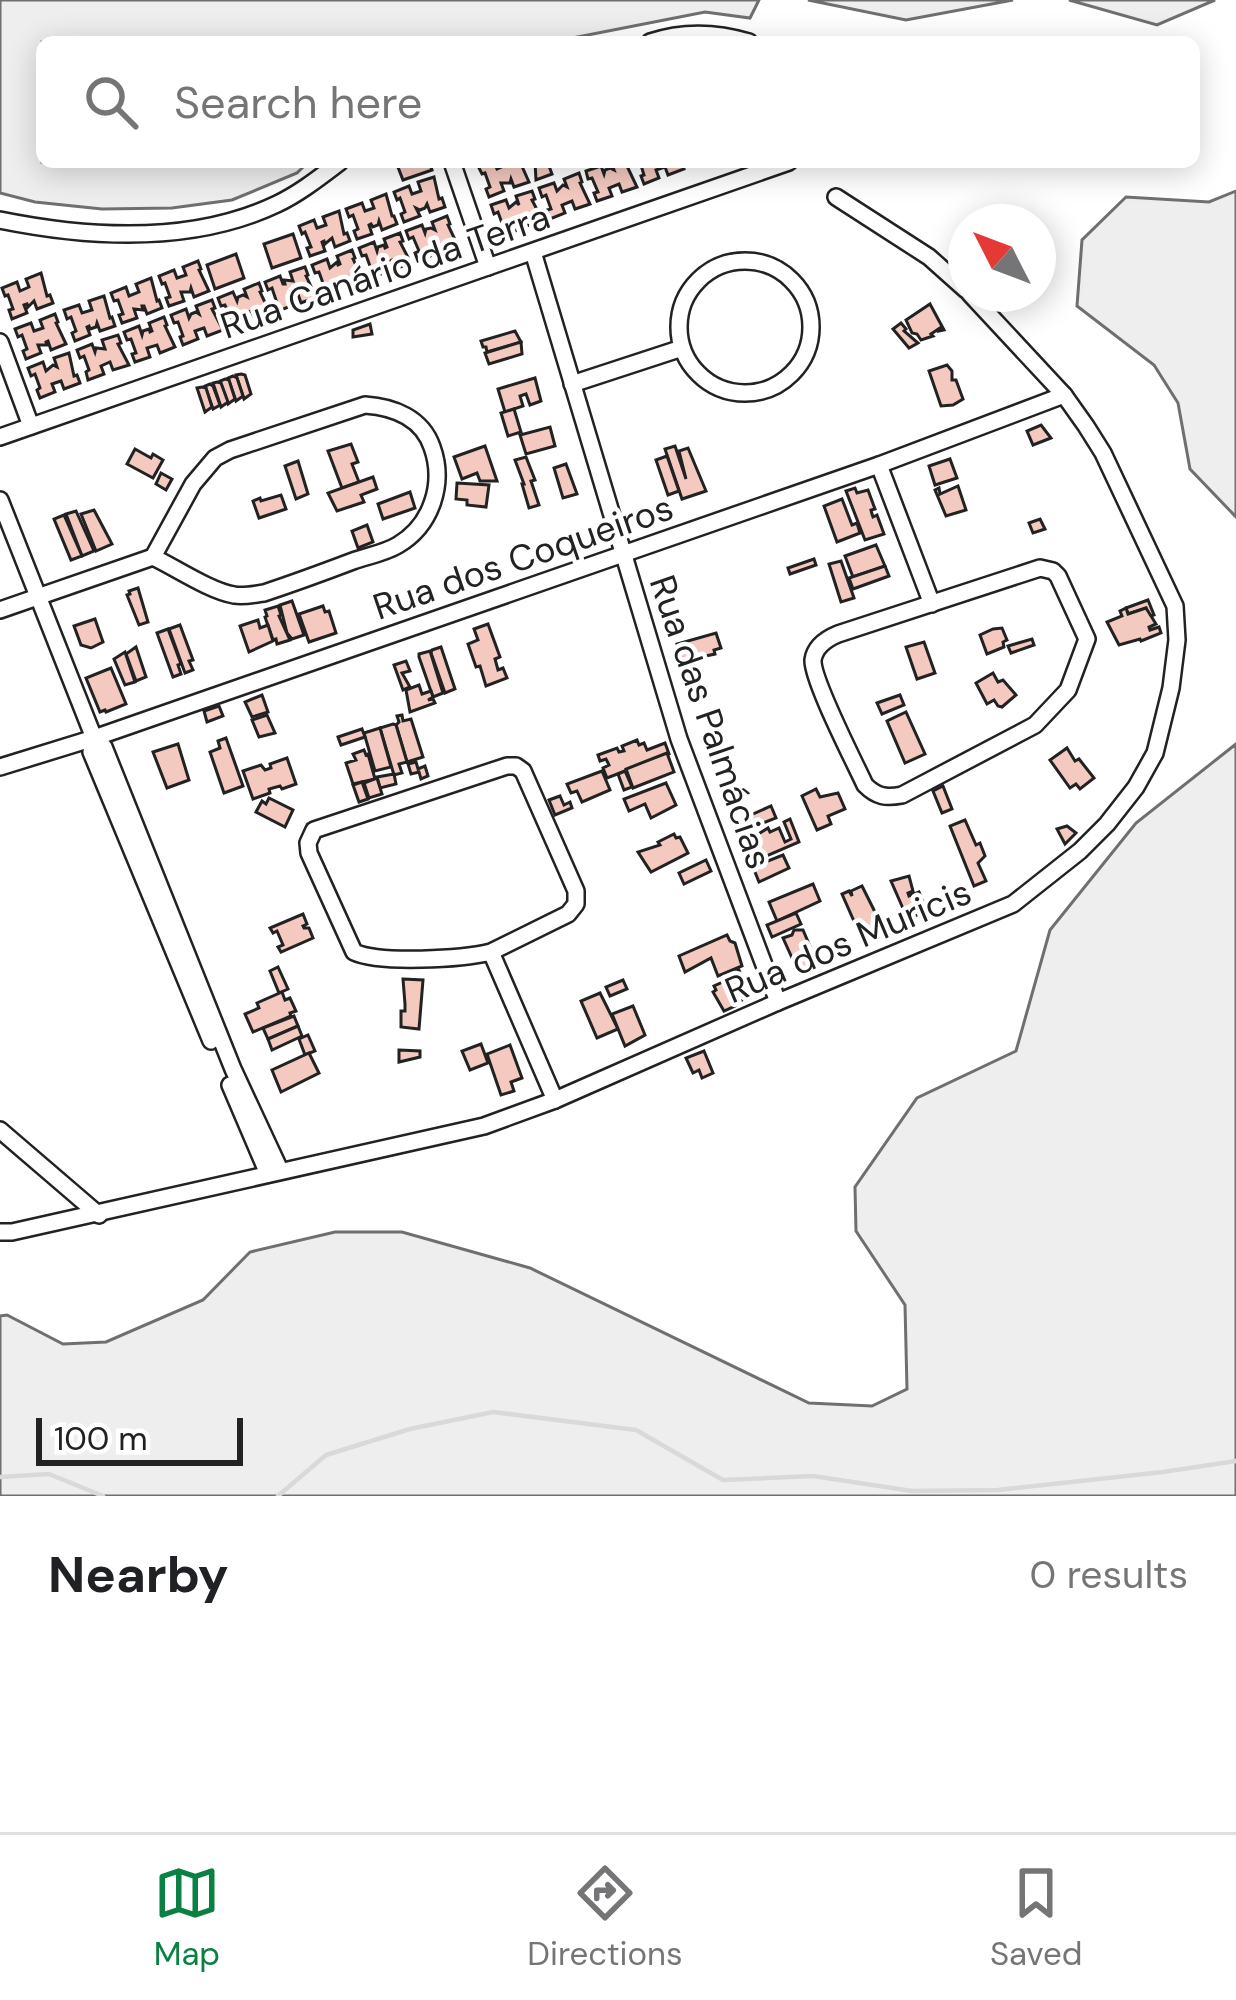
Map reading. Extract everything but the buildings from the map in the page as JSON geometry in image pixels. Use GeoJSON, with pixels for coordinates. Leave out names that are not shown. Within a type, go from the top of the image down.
{"type":"FeatureCollection","features":[{"type":"Feature","properties":{"kind":"street"},"geometry":{"type":"LineString","coordinates":[[668,36],[708,36]]}},
{"type":"Feature","properties":{"kind":"street"},"geometry":{"type":"LineString","coordinates":[[0,220],[80,233],[206,226],[278,203],[331,168]]}},
{"type":"Feature","properties":{"kind":"street"},"geometry":{"type":"LineString","coordinates":[[454,168],[488,267]]}},
{"type":"Feature","properties":{"kind":"street","name":"Rua Canário da Terra"},"geometry":{"type":"LineString","coordinates":[[0,437],[773,168]]}},
{"type":"Feature","properties":{"kind":"street","name":"Rua dos Muricis"},"geometry":{"type":"LineString","coordinates":[[836,196],[948,274]]}},
{"type":"Feature","properties":{"kind":"street","name":"Rua das Palmácias"},"geometry":{"type":"LineString","coordinates":[[533,252],[679,739],[778,1002]]}},
{"type":"Feature","properties":{"kind":"street"},"geometry":{"type":"LineString","coordinates":[[740,261],[763,263],[784,274],[806,301],[812,324],[808,348],[797,369],[768,389],[745,394],[722,390],[701,378],[682,348],[679,325],[684,302],[698,282],[717,268],[740,261]]}},
{"type":"Feature","properties":{"kind":"street","name":"Rua dos Muricis"},"geometry":{"type":"LineString","coordinates":[[0,1232],[99,1215],[484,1126],[1013,904],[1080,850],[1136,787],[1155,753],[1171,688],[1177,640],[1175,606],[1103,453],[1064,395],[987,312]]}},
{"type":"Feature","properties":{"kind":"street"},"geometry":{"type":"LineString","coordinates":[[0,342],[31,426]]}},
{"type":"Feature","properties":{"kind":"street"},"geometry":{"type":"LineString","coordinates":[[572,384],[682,348]]}},
{"type":"Feature","properties":{"kind":"street","name":"Rua dos Coqueiros"},"geometry":{"type":"LineString","coordinates":[[0,767],[879,465],[1064,395]]}},
{"type":"Feature","properties":{"kind":"street"},"geometry":{"type":"LineString","coordinates":[[0,610],[153,556],[204,468],[230,450],[365,406],[386,408],[415,421],[434,450],[438,491],[421,523],[398,546],[249,595],[222,591],[153,556]]}},
{"type":"Feature","properties":{"kind":"street"},"geometry":{"type":"LineString","coordinates":[[879,465],[932,604]]}},
{"type":"Feature","properties":{"kind":"street"},"geometry":{"type":"LineString","coordinates":[[0,500],[94,738],[104,747],[141,859],[274,1172]]}},
{"type":"Feature","properties":{"kind":"street"},"geometry":{"type":"LineString","coordinates":[[1035,569],[1054,571],[1086,632],[1085,649],[1068,690],[1035,724],[902,795],[887,798],[865,785],[813,665],[814,655],[826,639],[932,604],[1035,569]]}},
{"type":"Feature","properties":{"kind":"street"},"geometry":{"type":"LineString","coordinates":[[506,766],[520,768],[576,890],[576,904],[568,914],[491,952],[376,958],[354,952],[309,853],[314,830],[506,766]]}},
{"type":"Feature","properties":{"kind":"street"},"geometry":{"type":"LineString","coordinates":[[491,952],[554,1100]]}},
{"type":"Feature","properties":{"kind":"street"},"geometry":{"type":"LineString","coordinates":[[0,1130],[99,1215]]}},
{"type":"Feature","properties":{"kind":"shaded area"},"geometry":{"type":"Polygon","coordinates":[[[0,0],[759,0],[750,18],[705,12],[583,36],[36,36],[36,168],[302,168],[232,200],[172,208],[102,209],[0,193],[0,0]]]}},
{"type":"Feature","properties":{"kind":"shaded area"},"geometry":{"type":"Polygon","coordinates":[[[808,0],[1013,0],[906,20],[808,0]]]}},
{"type":"Feature","properties":{"kind":"shaded area"},"geometry":{"type":"Polygon","coordinates":[[[1069,0],[1215,0],[1157,25],[1069,0]]]}},
{"type":"Feature","properties":{"kind":"shaded area"},"geometry":{"type":"Polygon","coordinates":[[[1236,191],[1236,517],[1190,469],[1178,403],[1154,365],[1077,306],[1082,240],[1126,197],[1209,202],[1236,191]]]}},
{"type":"Feature","properties":{"kind":"shaded area"},"geometry":{"type":"Polygon","coordinates":[[[1236,744],[1236,1496],[0,1496],[0,1316],[7,1315],[63,1344],[106,1342],[203,1300],[250,1252],[335,1232],[402,1232],[530,1268],[809,1403],[872,1406],[907,1389],[905,1305],[856,1231],[855,1187],[917,1098],[1016,1051],[1050,930],[1136,823],[1236,744]]]}},
{"type":"Feature","properties":{"kind":"waterway"},"geometry":{"type":"LineString","coordinates":[[278,1496],[326,1455],[410,1429],[493,1412],[636,1430],[723,1480],[813,1476],[912,1491],[998,1490],[1236,1461]]}},
{"type":"Feature","properties":{"kind":"waterway"},"geometry":{"type":"LineString","coordinates":[[0,1477],[49,1474],[103,1496]]}}]}
